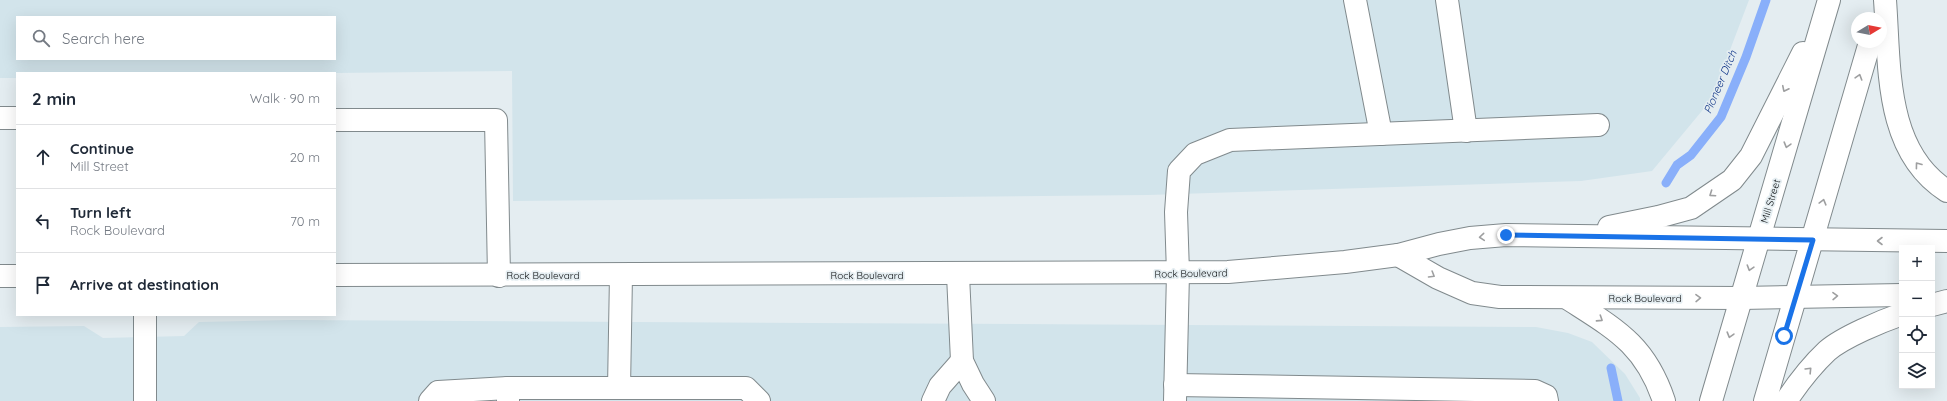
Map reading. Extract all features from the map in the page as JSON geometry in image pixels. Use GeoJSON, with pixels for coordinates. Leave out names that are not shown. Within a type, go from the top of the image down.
{"type":"FeatureCollection","features":[{"type":"Feature","properties":{"kind":"main road"},"geometry":{"type":"LineString","coordinates":[[1355,0],[1381,134]]}},
{"type":"Feature","properties":{"kind":"main road"},"geometry":{"type":"LineString","coordinates":[[1447,0],[1466,131]]}},
{"type":"Feature","properties":{"kind":"main road"},"geometry":{"type":"LineString","coordinates":[[1878,12],[1880,0]]}},
{"type":"Feature","properties":{"kind":"main road"},"geometry":{"type":"LineString","coordinates":[[1885,0],[1892,92],[1899,126],[1910,154],[1926,174],[1947,191]]}},
{"type":"Feature","properties":{"kind":"main road"},"geometry":{"type":"LineString","coordinates":[[1563,236],[1658,217],[1691,208],[1732,180],[1751,156],[1828,2]]}},
{"type":"Feature","properties":{"kind":"main road","name":"Mill Street"},"geometry":{"type":"LineString","coordinates":[[1711,401],[1828,2]]}},
{"type":"Feature","properties":{"kind":"main road"},"geometry":{"type":"LineString","coordinates":[[1764,401],[1813,240],[1868,48]]}},
{"type":"Feature","properties":{"kind":"main road"},"geometry":{"type":"LineString","coordinates":[[0,118],[16,118]]}},
{"type":"Feature","properties":{"kind":"main road"},"geometry":{"type":"LineString","coordinates":[[336,120],[496,120],[499,276]]}},
{"type":"Feature","properties":{"kind":"main road"},"geometry":{"type":"LineString","coordinates":[[1547,401],[1546,396],[1535,391],[1349,394],[1175,393],[1178,273],[1176,212],[1179,171],[1195,154],[1230,140],[1598,125]]}},
{"type":"Feature","properties":{"kind":"main road","name":"Rock Boulevard"},"geometry":{"type":"LineString","coordinates":[[336,276],[958,275],[1228,272],[1272,269],[1398,255],[1439,244],[1470,238],[1506,235],[1947,241]]}},
{"type":"Feature","properties":{"kind":"main road","name":"Rock Boulevard"},"geometry":{"type":"LineString","coordinates":[[1398,255],[1438,278],[1472,293],[1500,297],[1741,298],[1899,295]]}},
{"type":"Feature","properties":{"kind":"main road"},"geometry":{"type":"LineString","coordinates":[[619,388],[621,275]]}},
{"type":"Feature","properties":{"kind":"main road"},"geometry":{"type":"LineString","coordinates":[[958,275],[962,361],[973,384],[984,401]]}},
{"type":"Feature","properties":{"kind":"main road"},"geometry":{"type":"LineString","coordinates":[[0,276],[16,276]]}},
{"type":"Feature","properties":{"kind":"main road"},"geometry":{"type":"LineString","coordinates":[[1935,294],[1947,294]]}},
{"type":"Feature","properties":{"kind":"main road"},"geometry":{"type":"LineString","coordinates":[[1567,298],[1616,330],[1632,344],[1646,361],[1658,383],[1664,401]]}},
{"type":"Feature","properties":{"kind":"main road"},"geometry":{"type":"LineString","coordinates":[[1935,304],[1947,300]]}},
{"type":"Feature","properties":{"kind":"main road"},"geometry":{"type":"LineString","coordinates":[[1786,401],[1802,378],[1828,350],[1858,333],[1899,315]]}},
{"type":"Feature","properties":{"kind":"main road"},"geometry":{"type":"LineString","coordinates":[[145,316],[145,401]]}},
{"type":"Feature","properties":{"kind":"main road"},"geometry":{"type":"LineString","coordinates":[[932,401],[940,386],[962,361]]}},
{"type":"Feature","properties":{"kind":"main road"},"geometry":{"type":"LineString","coordinates":[[430,401],[438,392],[508,395],[595,394],[619,388],[672,394],[746,388],[759,401]]}},
{"type":"Feature","properties":{"kind":"shaded area"},"geometry":{"type":"Polygon","coordinates":[[[0,0],[1749,0],[1711,100],[1652,171],[1581,181],[1148,195],[513,201],[512,71],[336,73],[16,72],[16,78],[0,78],[0,0]]]}},
{"type":"Feature","properties":{"kind":"shaded area"},"geometry":{"type":"Polygon","coordinates":[[[292,320],[1536,327],[1568,333],[1592,342],[1625,374],[1640,398],[1640,401],[0,401],[0,327],[84,326],[103,338],[184,336],[199,322],[292,320]]]}},
{"type":"Feature","properties":{"kind":"waterway","name":"Pioneer Ditch"},"geometry":{"type":"LineString","coordinates":[[1666,183],[1677,165],[1691,155],[1721,117],[1746,57],[1766,0]]}},
{"type":"Feature","properties":{"kind":"waterway","name":"Pioneer Ditch"},"geometry":{"type":"LineString","coordinates":[[1611,368],[1618,401]]}},
{"type":"Feature","properties":{"kind":"route"},"geometry":{"type":"LineString","coordinates":[[1506,235],[1813,240],[1784,336]]}}]}
